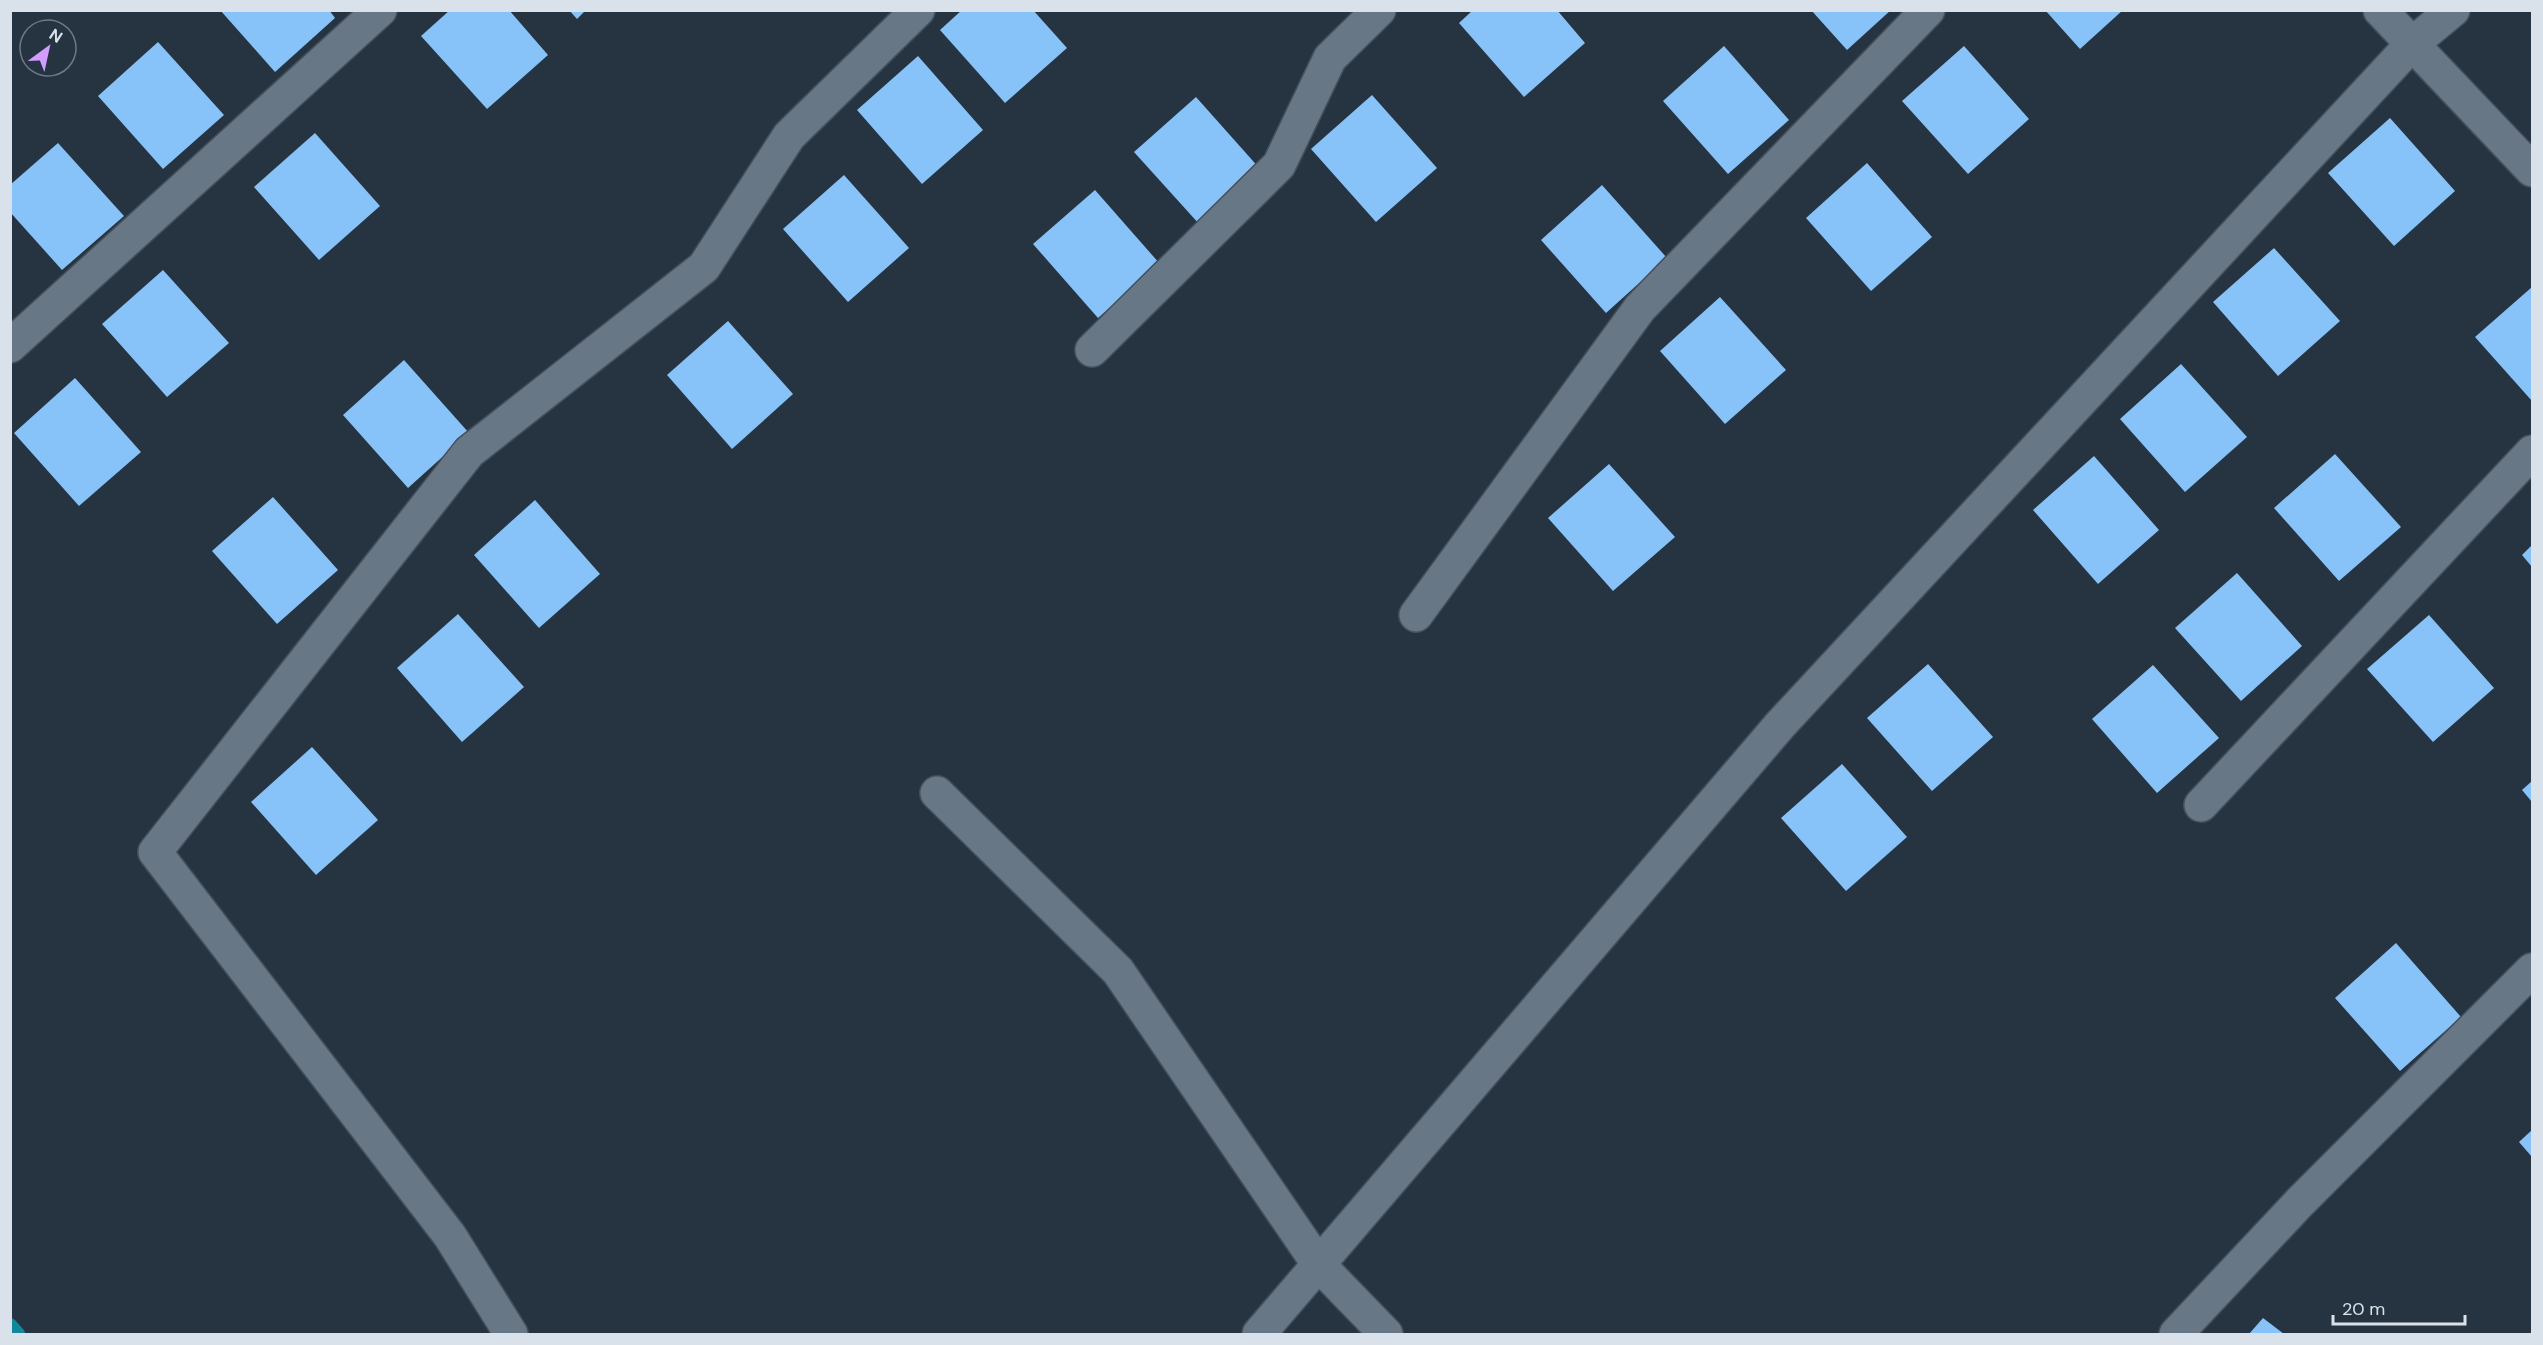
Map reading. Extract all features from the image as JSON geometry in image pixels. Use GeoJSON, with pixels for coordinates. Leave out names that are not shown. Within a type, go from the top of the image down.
{"type":"FeatureCollection","features":[{"type":"Feature","properties":{"kind":"street"},"geometry":{"type":"LineString","coordinates":[[10,346],[380,10]]}},
{"type":"Feature","properties":{"kind":"street"},"geometry":{"type":"LineString","coordinates":[[511,1335],[450,1236],[155,852],[469,452],[704,267],[789,136],[918,10]]}},
{"type":"Feature","properties":{"kind":"street"},"geometry":{"type":"LineString","coordinates":[[1092,350],[1279,165],[1330,58],[1379,10]]}},
{"type":"Feature","properties":{"kind":"street"},"geometry":{"type":"LineString","coordinates":[[1416,615],[1640,308],[1928,10]]}},
{"type":"Feature","properties":{"kind":"street"},"geometry":{"type":"LineString","coordinates":[[2380,10],[2532,170]]}},
{"type":"Feature","properties":{"kind":"street"},"geometry":{"type":"LineString","coordinates":[[1259,1335],[1780,725],[2412,44],[2453,10]]}},
{"type":"Feature","properties":{"kind":"street"},"geometry":{"type":"LineString","coordinates":[[2201,805],[2532,452]]}},
{"type":"Feature","properties":{"kind":"street"},"geometry":{"type":"LineString","coordinates":[[937,793],[1118,971],[1319,1265],[1386,1335]]}},
{"type":"Feature","properties":{"kind":"street"},"geometry":{"type":"LineString","coordinates":[[2175,1335],[2300,1202],[2532,970]]}},
{"type":"Feature","properties":{"kind":"building"},"geometry":{"type":"Polygon","coordinates":[[[220,10],[329,10],[335,18],[275,72],[220,10]]]}},
{"type":"Feature","properties":{"kind":"building"},"geometry":{"type":"Polygon","coordinates":[[[450,10],[509,10],[548,55],[487,109],[421,36],[450,10]]]}},
{"type":"Feature","properties":{"kind":"building"},"geometry":{"type":"Polygon","coordinates":[[[569,10],[586,10],[577,19],[569,10]]]}},
{"type":"Feature","properties":{"kind":"building"},"geometry":{"type":"Polygon","coordinates":[[[962,10],[1033,10],[1067,48],[1005,103],[940,30],[962,10]]]}},
{"type":"Feature","properties":{"kind":"building"},"geometry":{"type":"Polygon","coordinates":[[[1473,10],[1557,10],[1585,43],[1524,97],[1459,23],[1473,10]]]}},
{"type":"Feature","properties":{"kind":"building"},"geometry":{"type":"Polygon","coordinates":[[[1811,10],[1891,10],[1847,50],[1811,10]]]}},
{"type":"Feature","properties":{"kind":"building"},"geometry":{"type":"Polygon","coordinates":[[[2045,10],[2123,10],[2080,49],[2045,10]]]}},
{"type":"Feature","properties":{"kind":"building"},"geometry":{"type":"Polygon","coordinates":[[[158,42],[224,115],[163,169],[98,96],[158,42]]]}},
{"type":"Feature","properties":{"kind":"building"},"geometry":{"type":"Polygon","coordinates":[[[1724,46],[1789,120],[1728,174],[1663,101],[1724,46]]]}},
{"type":"Feature","properties":{"kind":"building"},"geometry":{"type":"Polygon","coordinates":[[[1964,46],[2029,119],[1968,174],[1902,101],[1964,46]]]}},
{"type":"Feature","properties":{"kind":"building"},"geometry":{"type":"Polygon","coordinates":[[[918,56],[983,130],[922,184],[857,110],[918,56]]]}},
{"type":"Feature","properties":{"kind":"building"},"geometry":{"type":"Polygon","coordinates":[[[1372,95],[1437,168],[1376,222],[1311,149],[1372,95]]]}},
{"type":"Feature","properties":{"kind":"building"},"geometry":{"type":"Polygon","coordinates":[[[1196,97],[1261,170],[1200,225],[1134,152],[1196,97]]]}},
{"type":"Feature","properties":{"kind":"building"},"geometry":{"type":"Polygon","coordinates":[[[2390,118],[2455,191],[2394,246],[2328,173],[2390,118]]]}},
{"type":"Feature","properties":{"kind":"building"},"geometry":{"type":"Polygon","coordinates":[[[315,133],[380,206],[319,260],[254,187],[315,133]]]}},
{"type":"Feature","properties":{"kind":"building"},"geometry":{"type":"Polygon","coordinates":[[[58,143],[124,216],[62,270],[10,212],[10,185],[58,143]]]}},
{"type":"Feature","properties":{"kind":"building"},"geometry":{"type":"Polygon","coordinates":[[[1867,163],[1932,237],[1871,291],[1806,218],[1867,163]]]}},
{"type":"Feature","properties":{"kind":"building"},"geometry":{"type":"Polygon","coordinates":[[[844,175],[909,248],[848,302],[783,229],[844,175]]]}},
{"type":"Feature","properties":{"kind":"building"},"geometry":{"type":"Polygon","coordinates":[[[1602,185],[1667,258],[1606,313],[1541,240],[1602,185]]]}},
{"type":"Feature","properties":{"kind":"building"},"geometry":{"type":"Polygon","coordinates":[[[1095,190],[1160,264],[1098,318],[1033,244],[1095,190]]]}},
{"type":"Feature","properties":{"kind":"building"},"geometry":{"type":"Polygon","coordinates":[[[2274,248],[2340,321],[2278,376],[2213,302],[2274,248]]]}},
{"type":"Feature","properties":{"kind":"building"},"geometry":{"type":"Polygon","coordinates":[[[163,270],[229,343],[167,397],[102,324],[163,270]]]}},
{"type":"Feature","properties":{"kind":"building"},"geometry":{"type":"Polygon","coordinates":[[[2532,287],[2532,401],[2475,337],[2532,287]]]}},
{"type":"Feature","properties":{"kind":"building"},"geometry":{"type":"Polygon","coordinates":[[[1720,297],[1786,370],[1725,424],[1660,351],[1720,297]]]}},
{"type":"Feature","properties":{"kind":"building"},"geometry":{"type":"Polygon","coordinates":[[[728,321],[793,394],[732,449],[667,375],[728,321]]]}},
{"type":"Feature","properties":{"kind":"building"},"geometry":{"type":"Polygon","coordinates":[[[404,360],[469,433],[408,488],[343,415],[404,360]]]}},
{"type":"Feature","properties":{"kind":"building"},"geometry":{"type":"Polygon","coordinates":[[[2181,364],[2247,437],[2185,492],[2120,419],[2181,364]]]}},
{"type":"Feature","properties":{"kind":"building"},"geometry":{"type":"Polygon","coordinates":[[[75,378],[141,452],[79,506],[14,433],[75,378]]]}},
{"type":"Feature","properties":{"kind":"building"},"geometry":{"type":"Polygon","coordinates":[[[2335,454],[2401,527],[2339,581],[2274,508],[2335,454]]]}},
{"type":"Feature","properties":{"kind":"building"},"geometry":{"type":"Polygon","coordinates":[[[2094,456],[2159,530],[2098,584],[2033,510],[2094,456]]]}},
{"type":"Feature","properties":{"kind":"building"},"geometry":{"type":"Polygon","coordinates":[[[1609,464],[1675,537],[1613,591],[1548,518],[1609,464]]]}},
{"type":"Feature","properties":{"kind":"building"},"geometry":{"type":"Polygon","coordinates":[[[273,497],[338,570],[277,624],[212,551],[273,497]]]}},
{"type":"Feature","properties":{"kind":"building"},"geometry":{"type":"Polygon","coordinates":[[[535,500],[600,574],[539,628],[474,555],[535,500]]]}},
{"type":"Feature","properties":{"kind":"building"},"geometry":{"type":"Polygon","coordinates":[[[2532,545],[2532,567],[2522,555],[2532,545]]]}},
{"type":"Feature","properties":{"kind":"building"},"geometry":{"type":"Polygon","coordinates":[[[2237,573],[2302,646],[2241,701],[2175,628],[2237,573]]]}},
{"type":"Feature","properties":{"kind":"building"},"geometry":{"type":"Polygon","coordinates":[[[458,614],[524,687],[462,742],[397,668],[458,614]]]}},
{"type":"Feature","properties":{"kind":"building"},"geometry":{"type":"Polygon","coordinates":[[[2429,615],[2494,688],[2433,742],[2367,669],[2429,615]]]}},
{"type":"Feature","properties":{"kind":"building"},"geometry":{"type":"Polygon","coordinates":[[[1928,664],[1993,737],[1932,791],[1867,718],[1928,664]]]}},
{"type":"Feature","properties":{"kind":"building"},"geometry":{"type":"Polygon","coordinates":[[[2153,665],[2219,738],[2157,793],[2092,719],[2153,665]]]}},
{"type":"Feature","properties":{"kind":"building"},"geometry":{"type":"Polygon","coordinates":[[[312,747],[378,820],[316,875],[251,802],[312,747]]]}},
{"type":"Feature","properties":{"kind":"building"},"geometry":{"type":"Polygon","coordinates":[[[1842,764],[1907,837],[1846,891],[1781,818],[1842,764]]]}},
{"type":"Feature","properties":{"kind":"building"},"geometry":{"type":"Polygon","coordinates":[[[2532,781],[2532,802],[2522,790],[2532,781]]]}},
{"type":"Feature","properties":{"kind":"building"},"geometry":{"type":"Polygon","coordinates":[[[2396,943],[2461,1017],[2400,1071],[2335,998],[2396,943]]]}},
{"type":"Feature","properties":{"kind":"building"},"geometry":{"type":"Polygon","coordinates":[[[2532,1130],[2532,1157],[2519,1142],[2532,1130]]]}},
{"type":"Feature","properties":{"kind":"building"},"geometry":{"type":"Polygon","coordinates":[[[2263,1318],[2284,1334],[2249,1334],[2263,1318]]]}},
{"type":"Feature","properties":{"kind":"waterway"},"geometry":{"type":"LineString","coordinates":[[10,1325],[18,1334]]}}]}
